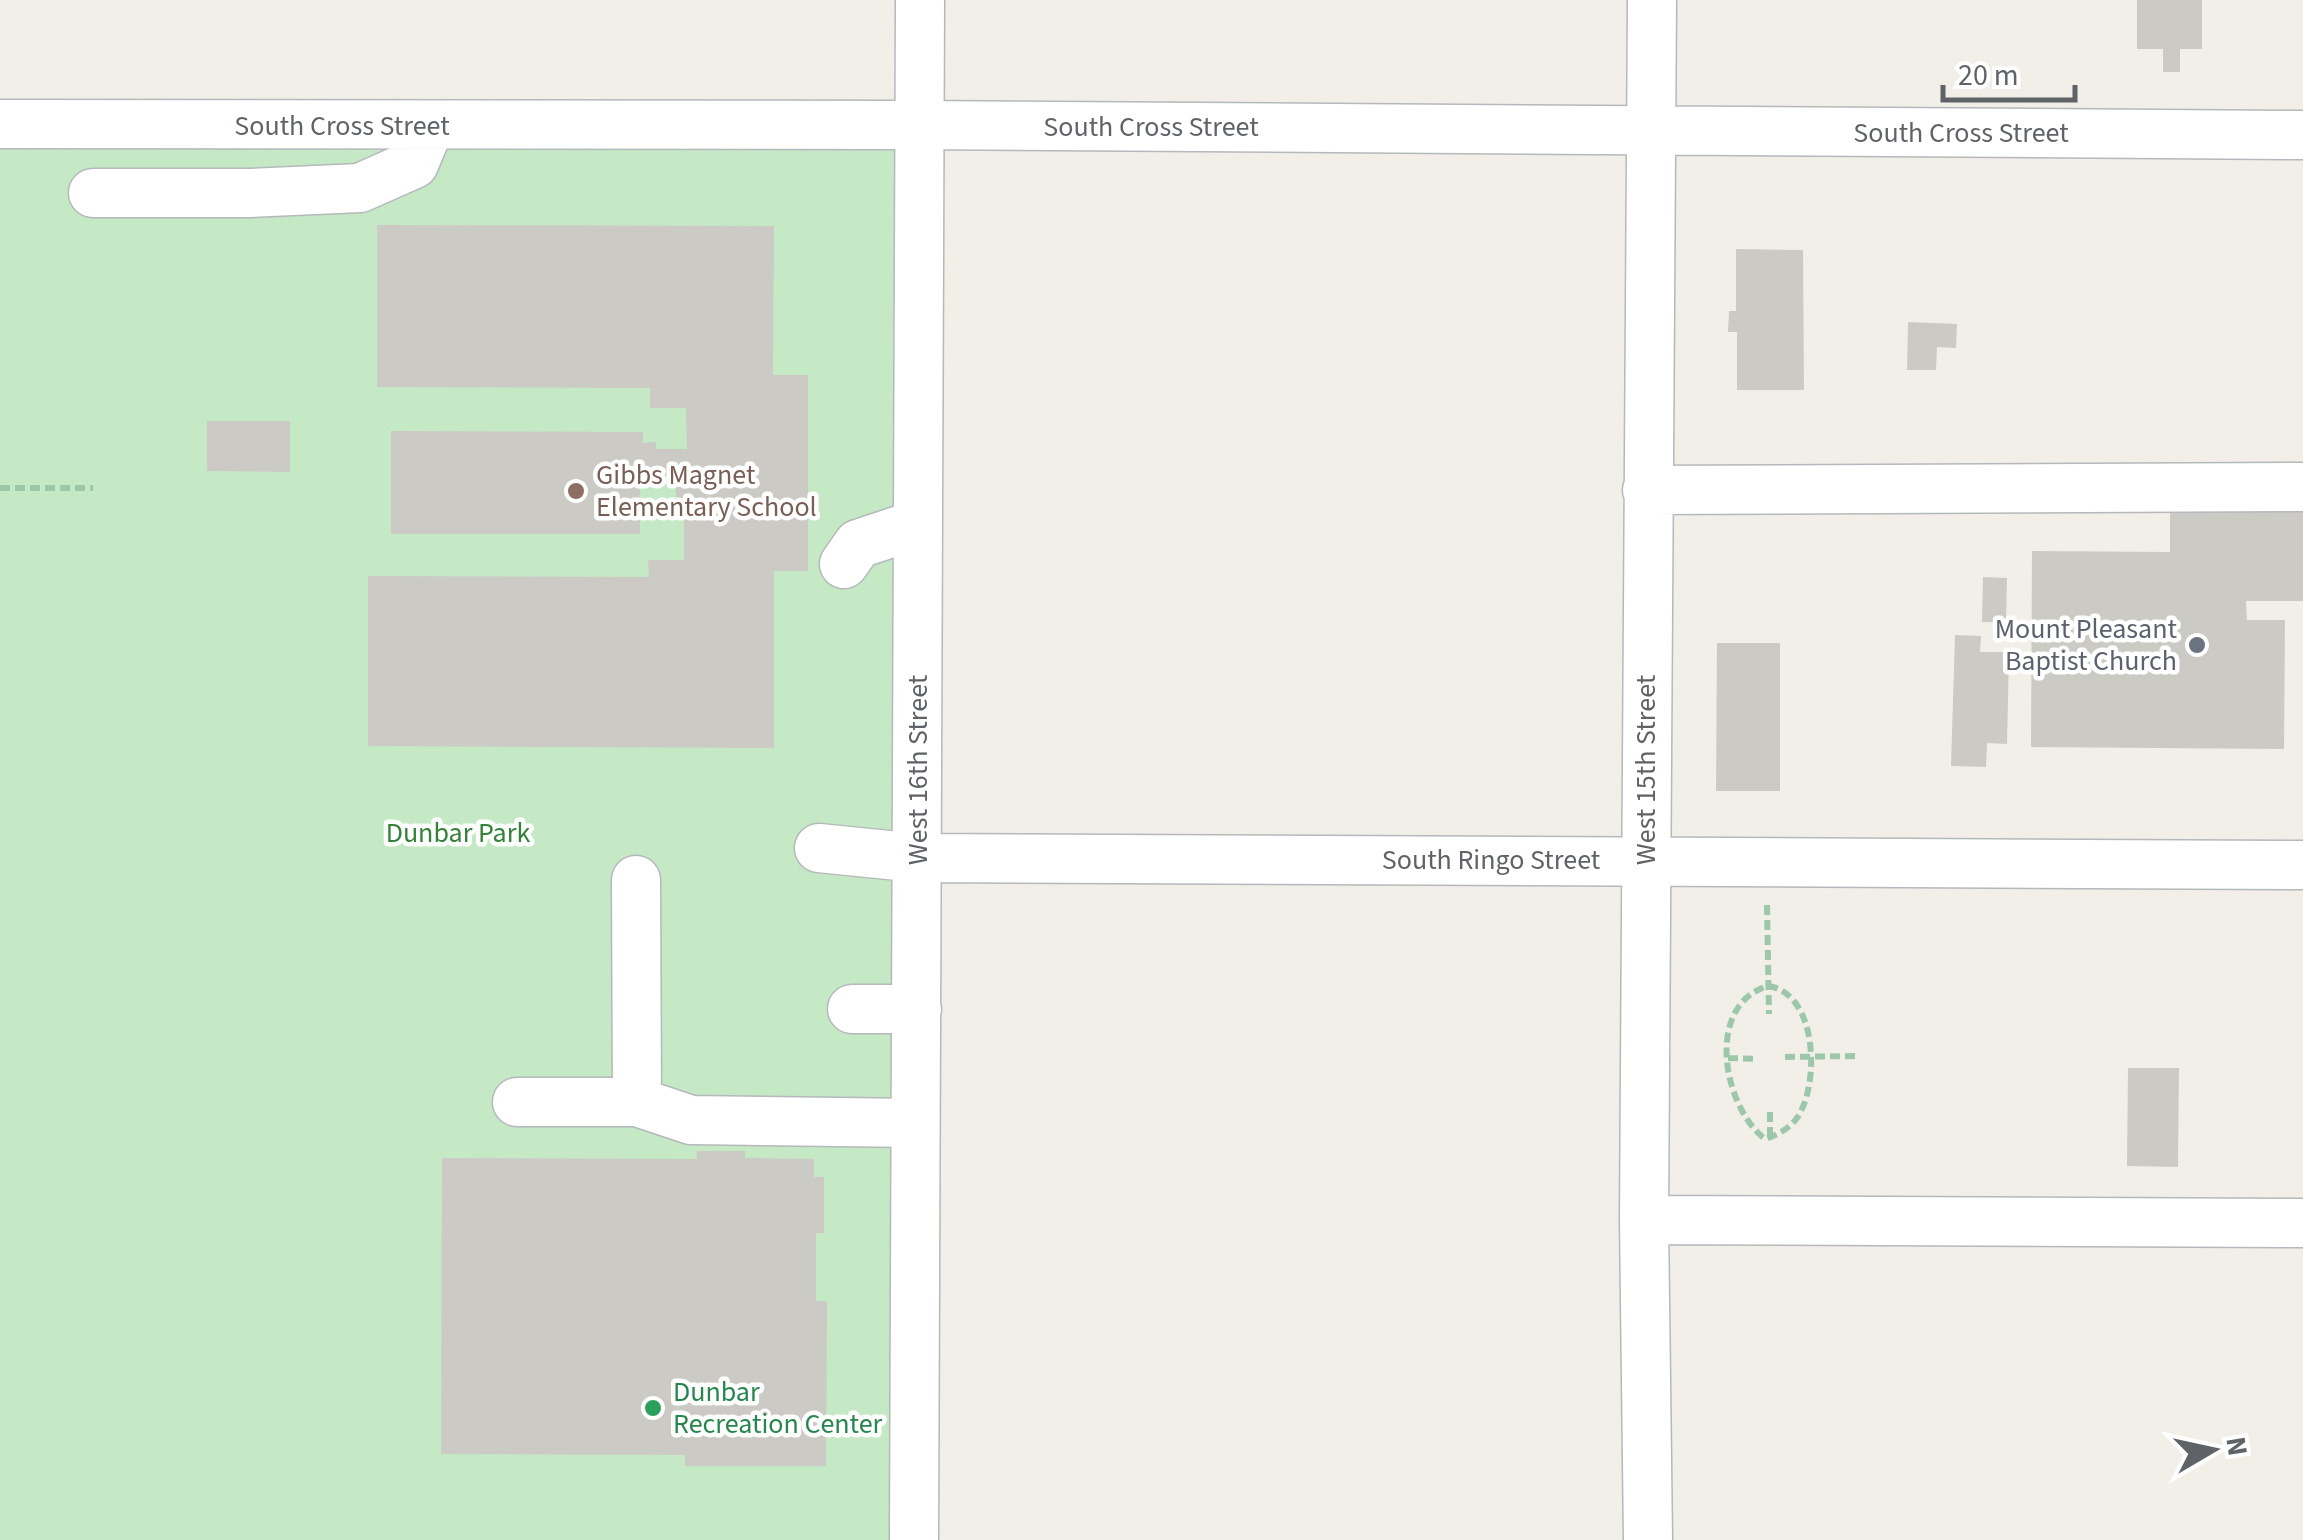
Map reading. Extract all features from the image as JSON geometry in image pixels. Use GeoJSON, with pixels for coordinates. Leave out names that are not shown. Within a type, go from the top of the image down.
{"type":"FeatureCollection","features":[{"type":"Feature","properties":{"kind":"street","name":"West 16th Street"},"geometry":{"type":"LineString","coordinates":[[914,1540],[920,0]]}},
{"type":"Feature","properties":{"kind":"street","name":"West 15th Street"},"geometry":{"type":"LineString","coordinates":[[1648,1540],[1644,1220],[1652,0]]}},
{"type":"Feature","properties":{"kind":"street","name":"South Cross Street"},"geometry":{"type":"LineString","coordinates":[[0,124],[918,125],[2303,135]]}},
{"type":"Feature","properties":{"kind":"street"},"geometry":{"type":"LineString","coordinates":[[92,125],[94,208],[360,188],[414,164],[430,126]]}},
{"type":"Feature","properties":{"kind":"street"},"geometry":{"type":"LineString","coordinates":[[1647,490],[2303,487]]}},
{"type":"Feature","properties":{"kind":"street"},"geometry":{"type":"LineString","coordinates":[[844,564],[858,544],[918,524]]}},
{"type":"Feature","properties":{"kind":"street","name":"South Ringo Street"},"geometry":{"type":"LineString","coordinates":[[819,848],[918,858],[2303,865]]}},
{"type":"Feature","properties":{"kind":"street"},"geometry":{"type":"LineString","coordinates":[[636,880],[637,1102]]}},
{"type":"Feature","properties":{"kind":"street"},"geometry":{"type":"LineString","coordinates":[[852,1009],[916,1009]]}},
{"type":"Feature","properties":{"kind":"street"},"geometry":{"type":"LineString","coordinates":[[518,1102],[637,1102],[692,1120],[915,1123]]}},
{"type":"Feature","properties":{"kind":"street"},"geometry":{"type":"LineString","coordinates":[[1644,1220],[2303,1223]]}},
{"type":"Feature","properties":{"kind":"path"},"geometry":{"type":"LineString","coordinates":[[0,488],[93,488]]}},
{"type":"Feature","properties":{"kind":"path"},"geometry":{"type":"LineString","coordinates":[[1767,904],[1769,1014]]}},
{"type":"Feature","properties":{"kind":"path"},"geometry":{"type":"LineString","coordinates":[[1768,986],[1784,988],[1797,1000],[1807,1020],[1808,1057],[1802,1108],[1786,1129],[1765,1139],[1737,1105],[1728,1058],[1734,1012],[1747,995],[1768,986]]}},
{"type":"Feature","properties":{"kind":"path"},"geometry":{"type":"LineString","coordinates":[[1786,1057],[1857,1056]]}},
{"type":"Feature","properties":{"kind":"path"},"geometry":{"type":"LineString","coordinates":[[1728,1058],[1757,1058]]}},
{"type":"Feature","properties":{"kind":"path"},"geometry":{"type":"LineString","coordinates":[[1770,1110],[1770,1137]]}},
{"type":"Feature","properties":{"kind":"green space","name":"Dunbar Park"},"geometry":{"type":"Polygon","coordinates":[[[918,125],[914,1540],[0,1540],[0,126],[918,125]]]}},
{"type":"Feature","properties":{"kind":"building"},"geometry":{"type":"Polygon","coordinates":[[[2137,0],[2202,0],[2202,49],[2180,49],[2180,72],[2163,72],[2163,49],[2137,49],[2137,0]]]}},
{"type":"Feature","properties":{"kind":"building"},"geometry":{"type":"Polygon","coordinates":[[[377,225],[774,226],[773,375],[808,375],[808,571],[774,571],[774,748],[368,746],[368,576],[649,577],[648,560],[684,560],[684,498],[676,498],[676,476],[640,476],[640,534],[391,534],[391,431],[643,432],[643,443],[656,442],[656,449],[687,449],[686,408],[650,408],[650,388],[377,387],[377,225]]]}},
{"type":"Feature","properties":{"kind":"building"},"geometry":{"type":"Polygon","coordinates":[[[1736,249],[1803,250],[1804,390],[1737,390],[1737,332],[1728,332],[1729,311],[1736,311],[1736,249]]]}},
{"type":"Feature","properties":{"kind":"building"},"geometry":{"type":"Polygon","coordinates":[[[1908,322],[1957,324],[1956,348],[1937,347],[1936,370],[1907,370],[1908,322]]]}},
{"type":"Feature","properties":{"kind":"building"},"geometry":{"type":"Polygon","coordinates":[[[207,421],[290,421],[290,472],[207,471],[207,421]]]}},
{"type":"Feature","properties":{"kind":"building"},"geometry":{"type":"Polygon","coordinates":[[[2170,509],[2303,510],[2303,601],[2246,601],[2247,620],[2285,620],[2284,749],[2031,747],[2032,551],[2170,552],[2170,509]]]}},
{"type":"Feature","properties":{"kind":"building"},"geometry":{"type":"Polygon","coordinates":[[[1983,577],[2007,578],[2006,622],[1982,622],[1983,577]]]}},
{"type":"Feature","properties":{"kind":"building"},"geometry":{"type":"Polygon","coordinates":[[[1955,635],[1981,636],[1980,652],[2009,652],[2007,744],[1987,743],[1986,767],[1951,766],[1955,635]]]}},
{"type":"Feature","properties":{"kind":"building"},"geometry":{"type":"Polygon","coordinates":[[[1717,643],[1780,643],[1780,791],[1716,791],[1717,643]]]}},
{"type":"Feature","properties":{"kind":"building"},"geometry":{"type":"Polygon","coordinates":[[[2128,1068],[2179,1068],[2178,1167],[2127,1166],[2128,1068]]]}},
{"type":"Feature","properties":{"kind":"building"},"geometry":{"type":"Polygon","coordinates":[[[697,1151],[745,1151],[745,1158],[814,1159],[814,1177],[824,1177],[824,1233],[816,1233],[816,1301],[827,1301],[826,1466],[685,1466],[685,1455],[441,1454],[442,1158],[697,1159],[697,1151]]]}},
{"type":"Feature","properties":{"kind":"place","name":"Gibbs Magnet Elementary School"},"geometry":{"type":"Point","coordinates":[576,491]}},
{"type":"Feature","properties":{"kind":"place","name":"Mount Pleasant Baptist Church"},"geometry":{"type":"Point","coordinates":[2197,645]}},
{"type":"Feature","properties":{"kind":"place","name":"Dunbar Recreation Center"},"geometry":{"type":"Point","coordinates":[653,1408]}}]}
